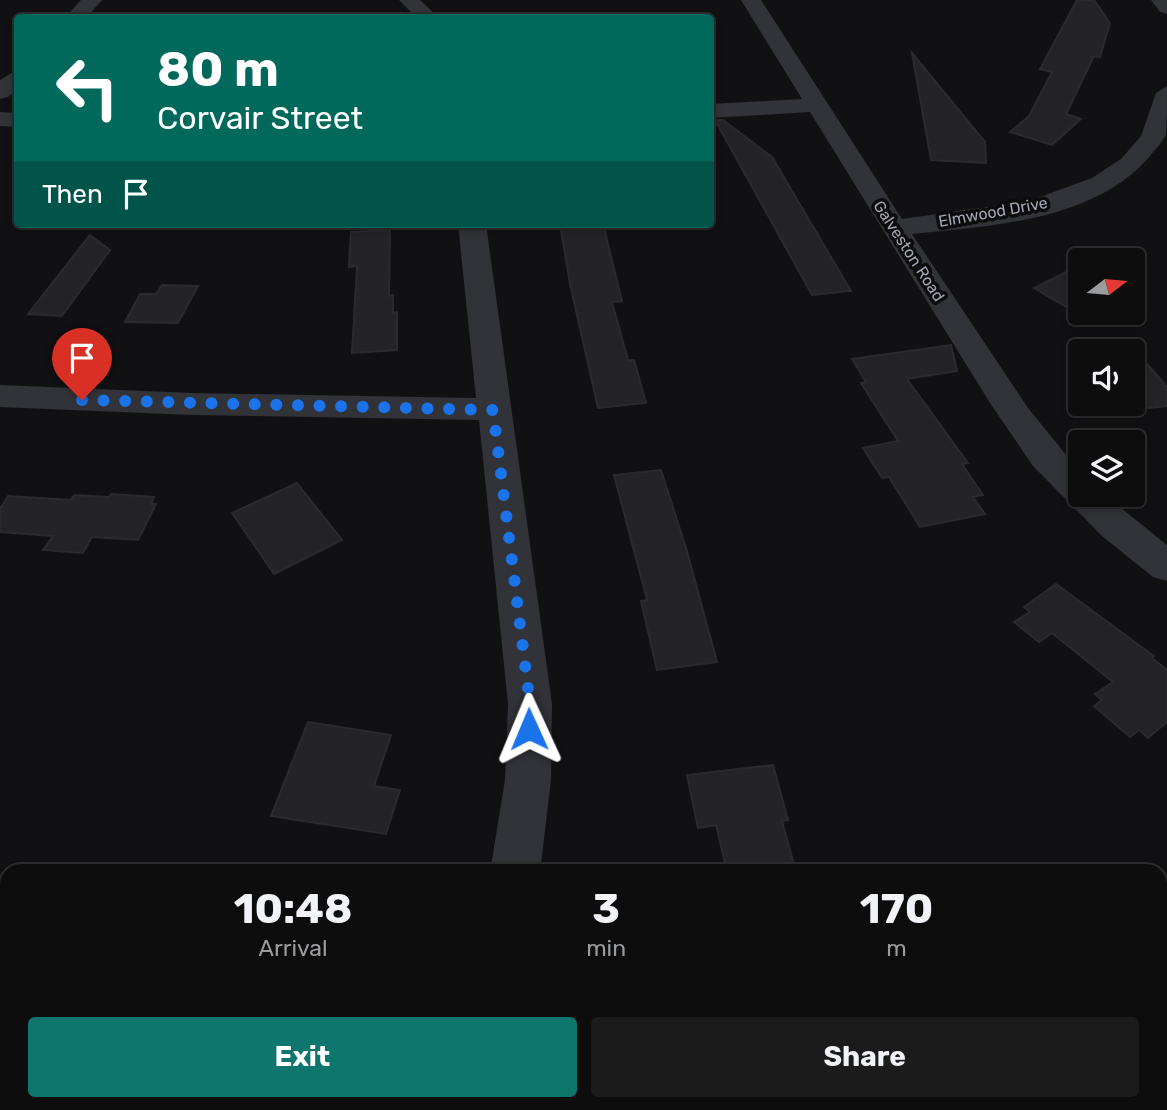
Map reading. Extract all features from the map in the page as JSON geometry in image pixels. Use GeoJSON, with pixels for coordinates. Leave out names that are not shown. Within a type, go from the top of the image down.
{"type":"FeatureCollection","features":[{"type":"Feature","properties":{"kind":"street"},"geometry":{"type":"LineString","coordinates":[[79,14],[92,0]]}},
{"type":"Feature","properties":{"kind":"street"},"geometry":{"type":"LineString","coordinates":[[410,0],[425,14]]}},
{"type":"Feature","properties":{"kind":"street","name":"Galveston Road"},"geometry":{"type":"LineString","coordinates":[[751,0],[893,228],[1031,437],[1068,479]]}},
{"type":"Feature","properties":{"kind":"street"},"geometry":{"type":"LineString","coordinates":[[1161,0],[1167,8]]}},
{"type":"Feature","properties":{"kind":"street"},"geometry":{"type":"LineString","coordinates":[[0,92],[14,79]]}},
{"type":"Feature","properties":{"kind":"street","name":"Elmwood Drive"},"geometry":{"type":"LineString","coordinates":[[893,228],[1012,212],[1081,192],[1115,173],[1136,156],[1158,126],[1167,93]]}},
{"type":"Feature","properties":{"kind":"street"},"geometry":{"type":"LineString","coordinates":[[714,111],[817,105]]}},
{"type":"Feature","properties":{"kind":"street"},"geometry":{"type":"LineString","coordinates":[[472,228],[530,704],[528,780],[516,864]]}},
{"type":"Feature","properties":{"kind":"street"},"geometry":{"type":"LineString","coordinates":[[0,396],[192,404],[493,410]]}},
{"type":"Feature","properties":{"kind":"street","name":"Galveston Road"},"geometry":{"type":"LineString","coordinates":[[1095,507],[1167,566]]}},
{"type":"Feature","properties":{"kind":"building"},"geometry":{"type":"Polygon","coordinates":[[[1077,0],[1094,0],[1110,23],[1100,57],[1094,56],[1066,114],[1081,119],[1052,145],[1010,132],[1029,116],[1052,72],[1040,69],[1077,0]]]}},
{"type":"Feature","properties":{"kind":"building"},"geometry":{"type":"Polygon","coordinates":[[[912,53],[985,142],[986,163],[931,160],[912,53]]]}},
{"type":"Feature","properties":{"kind":"building"},"geometry":{"type":"Polygon","coordinates":[[[715,120],[723,120],[772,157],[851,291],[812,295],[715,120]]]}},
{"type":"Feature","properties":{"kind":"building"},"geometry":{"type":"Polygon","coordinates":[[[561,228],[604,228],[622,301],[612,302],[628,360],[634,360],[646,403],[598,408],[570,284],[561,228]]]}},
{"type":"Feature","properties":{"kind":"building"},"geometry":{"type":"Polygon","coordinates":[[[390,230],[389,296],[393,295],[393,313],[397,312],[397,350],[352,353],[357,266],[349,267],[351,232],[390,230]]]}},
{"type":"Feature","properties":{"kind":"building"},"geometry":{"type":"Polygon","coordinates":[[[90,235],[110,250],[62,316],[28,314],[90,235]]]}},
{"type":"Feature","properties":{"kind":"building"},"geometry":{"type":"Polygon","coordinates":[[[1068,271],[1068,308],[1034,288],[1068,271]]]}},
{"type":"Feature","properties":{"kind":"building"},"geometry":{"type":"Polygon","coordinates":[[[162,285],[198,286],[178,323],[125,322],[140,294],[156,294],[162,285]]]}},
{"type":"Feature","properties":{"kind":"building"},"geometry":{"type":"Polygon","coordinates":[[[951,345],[957,371],[907,379],[968,463],[962,464],[983,495],[973,497],[985,514],[920,527],[889,477],[882,478],[863,448],[898,441],[861,383],[866,382],[852,359],[951,345]]]}},
{"type":"Feature","properties":{"kind":"building"},"geometry":{"type":"Polygon","coordinates":[[[1145,361],[1167,387],[1167,406],[1145,409],[1145,361]]]}},
{"type":"Feature","properties":{"kind":"building"},"geometry":{"type":"Polygon","coordinates":[[[661,470],[686,548],[717,662],[657,670],[641,601],[647,600],[614,475],[661,470]]]}},
{"type":"Feature","properties":{"kind":"building"},"geometry":{"type":"Polygon","coordinates":[[[297,483],[342,540],[274,574],[232,513],[297,483]]]}},
{"type":"Feature","properties":{"kind":"building"},"geometry":{"type":"Polygon","coordinates":[[[111,494],[154,497],[151,504],[156,504],[138,540],[92,537],[83,553],[43,550],[53,536],[0,532],[0,509],[8,496],[71,500],[74,495],[109,497],[111,494]]]}},
{"type":"Feature","properties":{"kind":"building"},"geometry":{"type":"Polygon","coordinates":[[[1056,584],[1154,656],[1152,658],[1167,670],[1167,722],[1148,738],[1139,730],[1130,737],[1094,706],[1102,700],[1095,694],[1113,682],[1052,633],[1039,642],[1014,622],[1030,612],[1024,607],[1056,584]]]}},
{"type":"Feature","properties":{"kind":"building"},"geometry":{"type":"Polygon","coordinates":[[[308,722],[391,735],[374,786],[400,790],[386,834],[271,816],[308,722]]]}},
{"type":"Feature","properties":{"kind":"building"},"geometry":{"type":"Polygon","coordinates":[[[773,765],[788,820],[782,821],[794,864],[725,864],[716,825],[698,828],[687,775],[773,765]]]}},
{"type":"Feature","properties":{"kind":"route"},"geometry":{"type":"LineString","coordinates":[[82,400],[493,410],[530,704],[529,729]]}}]}
